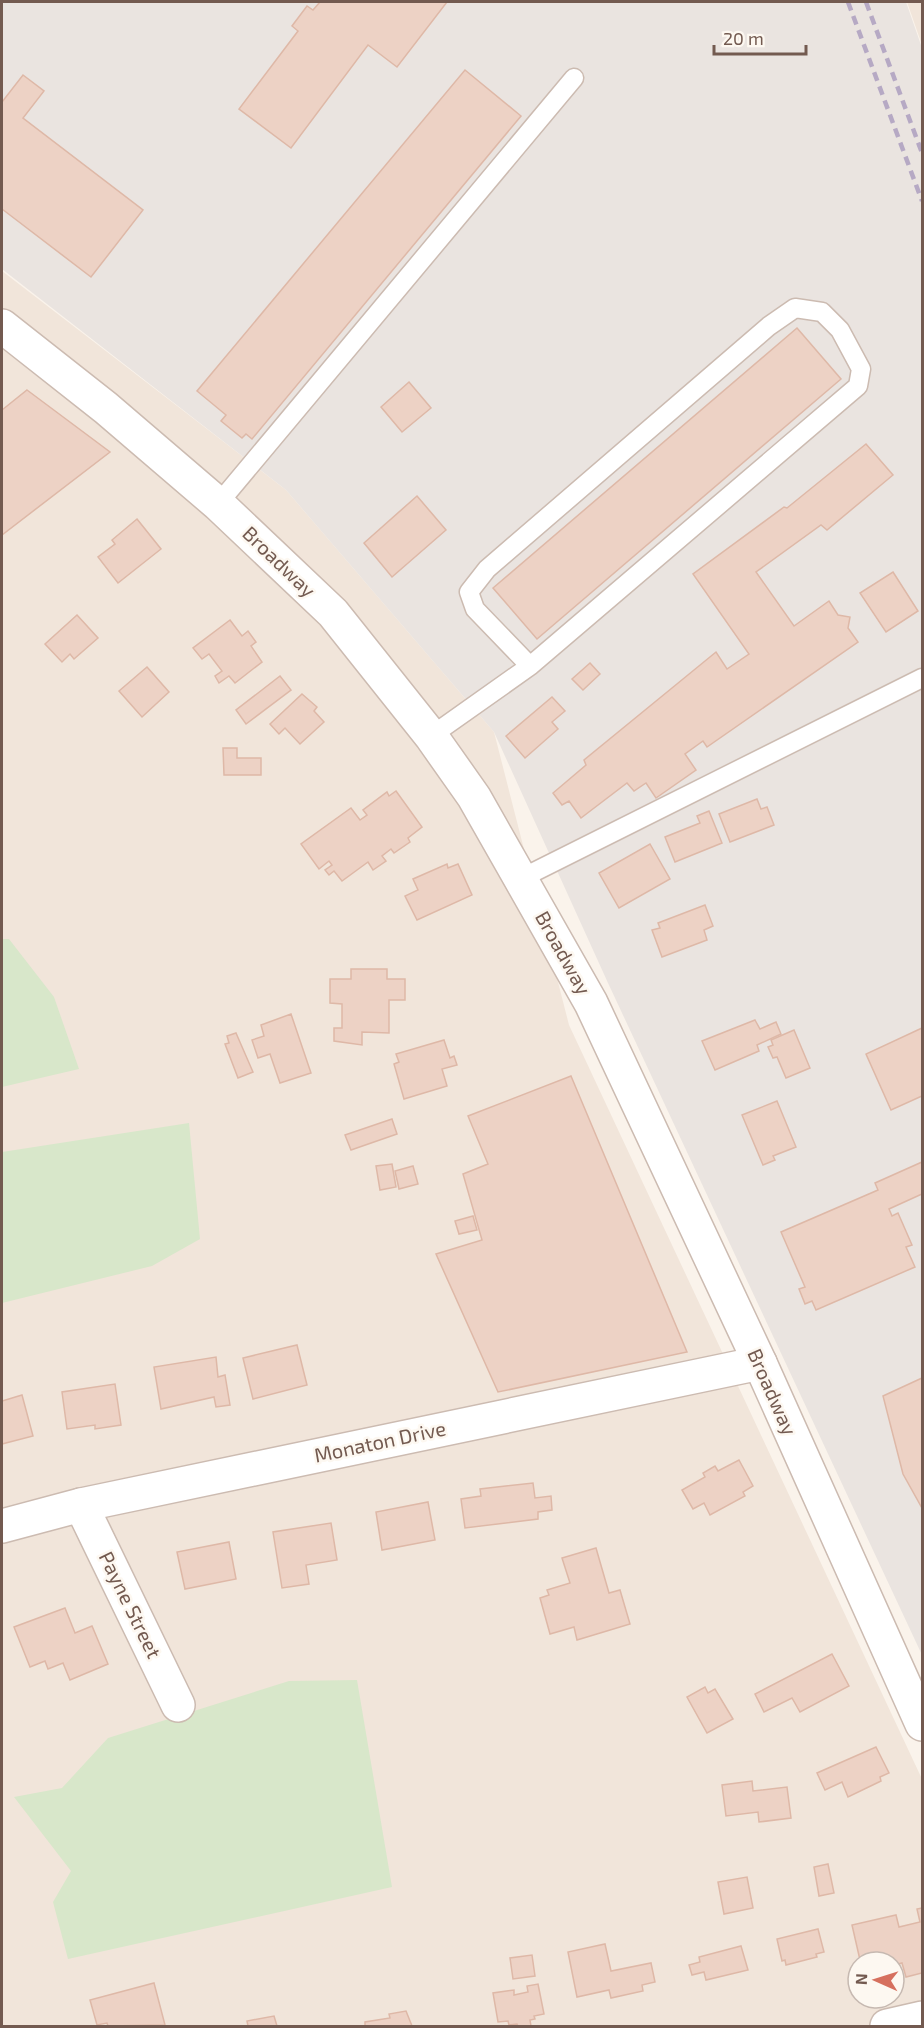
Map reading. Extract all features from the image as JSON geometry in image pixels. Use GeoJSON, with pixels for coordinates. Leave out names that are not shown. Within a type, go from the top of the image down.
{"type":"FeatureCollection","features":[{"type":"Feature","properties":{"kind":"street","name":"Broadway"},"geometry":{"type":"LineString","coordinates":[[2,326],[106,408],[218,504],[333,613],[430,736],[474,797],[591,1003],[760,1363],[922,1724]]}},
{"type":"Feature","properties":{"kind":"street","name":"Monaton Drive"},"geometry":{"type":"LineString","coordinates":[[2,1526],[81,1505],[760,1363]]}},
{"type":"Feature","properties":{"kind":"street","name":"Payne Street"},"geometry":{"type":"LineString","coordinates":[[81,1505],[178,1705]]}},
{"type":"Feature","properties":{"kind":"street"},"geometry":{"type":"LineString","coordinates":[[886,2026],[922,2018]]}},
{"type":"Feature","properties":{"kind":"lane"},"geometry":{"type":"LineString","coordinates":[[218,504],[574,78]]}},
{"type":"Feature","properties":{"kind":"lane"},"geometry":{"type":"LineString","coordinates":[[430,736],[530,666],[858,386],[861,369],[840,330],[822,312],[795,308],[769,326],[487,569],[469,592],[475,609],[530,666]]}},
{"type":"Feature","properties":{"kind":"lane"},"geometry":{"type":"LineString","coordinates":[[522,878],[922,678]]}},
{"type":"Feature","properties":{"kind":"shaded area"},"geometry":{"type":"Polygon","coordinates":[[[2,2],[906,2],[922,48],[922,1655],[608,983],[494,732],[286,490],[2,269],[2,2]]]}},
{"type":"Feature","properties":{"kind":"shaded area"},"geometry":{"type":"Polygon","coordinates":[[[907,2],[922,2],[922,45],[907,2]]]}},
{"type":"Feature","properties":{"kind":"shaded area"},"geometry":{"type":"Polygon","coordinates":[[[2,271],[286,490],[494,732],[569,1025],[922,1779],[922,2026],[2,2026],[2,271]]]}},
{"type":"Feature","properties":{"kind":"green space"},"geometry":{"type":"Polygon","coordinates":[[[2,939],[9,939],[54,997],[79,1069],[2,1087],[2,939]]]}},
{"type":"Feature","properties":{"kind":"green space"},"geometry":{"type":"Polygon","coordinates":[[[189,1123],[200,1239],[152,1266],[2,1303],[2,1152],[189,1123]]]}},
{"type":"Feature","properties":{"kind":"green space"},"geometry":{"type":"Polygon","coordinates":[[[357,1680],[392,1887],[68,1959],[53,1902],[71,1871],[14,1797],[62,1788],[108,1738],[289,1681],[357,1680]]]}},
{"type":"Feature","properties":{"kind":"building"},"geometry":{"type":"Polygon","coordinates":[[[320,2],[447,2],[397,67],[368,45],[291,148],[239,109],[298,31],[292,26],[307,6],[313,10],[320,2]]]}},
{"type":"Feature","properties":{"kind":"building"},"geometry":{"type":"Polygon","coordinates":[[[465,70],[521,116],[252,439],[246,434],[242,438],[221,421],[226,415],[197,391],[465,70]]]}},
{"type":"Feature","properties":{"kind":"building"},"geometry":{"type":"Polygon","coordinates":[[[23,75],[44,91],[23,118],[143,210],[91,277],[2,209],[2,102],[23,75]]]}},
{"type":"Feature","properties":{"kind":"building"},"geometry":{"type":"Polygon","coordinates":[[[797,328],[841,379],[537,639],[493,588],[797,328]]]}},
{"type":"Feature","properties":{"kind":"building"},"geometry":{"type":"Polygon","coordinates":[[[409,382],[431,408],[402,432],[381,407],[409,382]]]}},
{"type":"Feature","properties":{"kind":"building"},"geometry":{"type":"Polygon","coordinates":[[[27,390],[110,452],[2,535],[2,410],[27,390]]]}},
{"type":"Feature","properties":{"kind":"building"},"geometry":{"type":"Polygon","coordinates":[[[866,444],[893,475],[827,530],[821,525],[756,572],[794,626],[829,601],[838,615],[850,617],[848,628],[858,642],[707,747],[703,741],[685,754],[696,770],[656,798],[646,783],[634,791],[627,783],[581,818],[569,801],[562,805],[553,793],[586,765],[584,760],[716,652],[727,669],[749,654],[693,574],[784,507],[787,508],[866,444]]]}},
{"type":"Feature","properties":{"kind":"building"},"geometry":{"type":"Polygon","coordinates":[[[417,496],[446,530],[392,577],[364,543],[417,496]]]}},
{"type":"Feature","properties":{"kind":"building"},"geometry":{"type":"Polygon","coordinates":[[[137,519],[161,549],[118,583],[98,557],[115,544],[112,540],[137,519]]]}},
{"type":"Feature","properties":{"kind":"building"},"geometry":{"type":"Polygon","coordinates":[[[893,572],[918,611],[886,632],[860,593],[893,572]]]}},
{"type":"Feature","properties":{"kind":"building"},"geometry":{"type":"Polygon","coordinates":[[[77,615],[98,638],[74,659],[70,654],[62,662],[45,644],[77,615]]]}},
{"type":"Feature","properties":{"kind":"building"},"geometry":{"type":"Polygon","coordinates":[[[230,620],[242,636],[248,631],[256,642],[251,646],[262,662],[235,683],[229,676],[219,683],[215,676],[222,671],[209,654],[202,659],[193,648],[230,620]]]}},
{"type":"Feature","properties":{"kind":"building"},"geometry":{"type":"Polygon","coordinates":[[[590,663],[600,674],[583,690],[572,679],[590,663]]]}},
{"type":"Feature","properties":{"kind":"building"},"geometry":{"type":"Polygon","coordinates":[[[147,667],[169,692],[142,717],[119,691],[147,667]]]}},
{"type":"Feature","properties":{"kind":"building"},"geometry":{"type":"Polygon","coordinates":[[[280,676],[291,690],[246,724],[236,710],[280,676]]]}},
{"type":"Feature","properties":{"kind":"building"},"geometry":{"type":"Polygon","coordinates":[[[302,694],[317,707],[314,711],[324,722],[300,744],[285,728],[279,734],[270,724],[302,694]]]}},
{"type":"Feature","properties":{"kind":"building"},"geometry":{"type":"Polygon","coordinates":[[[552,697],[565,711],[552,722],[558,729],[525,758],[506,736],[552,697]]]}},
{"type":"Feature","properties":{"kind":"building"},"geometry":{"type":"Polygon","coordinates":[[[223,748],[237,748],[237,758],[261,758],[261,775],[224,775],[223,748]]]}},
{"type":"Feature","properties":{"kind":"building"},"geometry":{"type":"Polygon","coordinates":[[[396,791],[422,827],[408,838],[410,842],[394,853],[391,849],[382,856],[386,861],[373,870],[368,862],[342,881],[334,871],[329,875],[325,870],[332,865],[329,861],[319,869],[301,844],[351,808],[360,820],[367,815],[363,810],[387,792],[389,796],[396,791]]]}},
{"type":"Feature","properties":{"kind":"building"},"geometry":{"type":"Polygon","coordinates":[[[757,799],[761,809],[767,807],[774,825],[730,842],[719,814],[757,799]]]}},
{"type":"Feature","properties":{"kind":"building"},"geometry":{"type":"Polygon","coordinates":[[[709,811],[722,843],[675,862],[665,837],[700,823],[697,816],[709,811]]]}},
{"type":"Feature","properties":{"kind":"building"},"geometry":{"type":"Polygon","coordinates":[[[650,844],[670,879],[619,908],[599,873],[650,844]]]}},
{"type":"Feature","properties":{"kind":"building"},"geometry":{"type":"Polygon","coordinates":[[[447,864],[448,868],[458,864],[472,895],[417,920],[405,896],[418,890],[413,879],[447,864]]]}},
{"type":"Feature","properties":{"kind":"building"},"geometry":{"type":"Polygon","coordinates":[[[705,905],[713,926],[704,930],[707,940],[662,957],[652,930],[660,928],[658,923],[705,905]]]}},
{"type":"Feature","properties":{"kind":"building"},"geometry":{"type":"Polygon","coordinates":[[[351,969],[387,969],[387,979],[405,979],[405,1000],[389,1000],[389,1033],[362,1032],[362,1045],[334,1041],[334,1028],[342,1028],[342,1004],[330,1003],[330,979],[351,979],[351,969]]]}},
{"type":"Feature","properties":{"kind":"building"},"geometry":{"type":"Polygon","coordinates":[[[291,1014],[311,1073],[280,1083],[270,1054],[258,1058],[252,1040],[264,1036],[261,1025],[291,1014]]]}},
{"type":"Feature","properties":{"kind":"building"},"geometry":{"type":"Polygon","coordinates":[[[755,1020],[760,1029],[776,1022],[781,1034],[757,1045],[759,1051],[715,1070],[702,1041],[755,1020]]]}},
{"type":"Feature","properties":{"kind":"building"},"geometry":{"type":"Polygon","coordinates":[[[922,1028],[922,1096],[891,1110],[866,1054],[922,1028]]]}},
{"type":"Feature","properties":{"kind":"building"},"geometry":{"type":"Polygon","coordinates":[[[794,1030],[810,1068],[786,1078],[777,1057],[773,1058],[768,1047],[773,1045],[771,1040],[794,1030]]]}},
{"type":"Feature","properties":{"kind":"building"},"geometry":{"type":"Polygon","coordinates":[[[236,1033],[253,1072],[238,1078],[225,1044],[229,1043],[227,1036],[236,1033]]]}},
{"type":"Feature","properties":{"kind":"building"},"geometry":{"type":"Polygon","coordinates":[[[444,1040],[450,1058],[454,1056],[457,1065],[442,1069],[447,1086],[404,1099],[394,1064],[399,1062],[396,1054],[444,1040]]]}},
{"type":"Feature","properties":{"kind":"building"},"geometry":{"type":"Polygon","coordinates":[[[571,1076],[687,1352],[498,1392],[436,1254],[482,1240],[463,1174],[488,1164],[468,1116],[571,1076]]]}},
{"type":"Feature","properties":{"kind":"building"},"geometry":{"type":"Polygon","coordinates":[[[777,1101],[796,1147],[773,1156],[775,1160],[763,1165],[742,1115],[777,1101]]]}},
{"type":"Feature","properties":{"kind":"building"},"geometry":{"type":"Polygon","coordinates":[[[392,1119],[397,1134],[351,1150],[345,1135],[392,1119]]]}},
{"type":"Feature","properties":{"kind":"building"},"geometry":{"type":"Polygon","coordinates":[[[922,1162],[922,1194],[889,1209],[892,1216],[898,1213],[912,1245],[906,1247],[915,1267],[816,1310],[812,1301],[805,1304],[799,1289],[805,1287],[781,1232],[878,1190],[875,1183],[922,1162]]]}},
{"type":"Feature","properties":{"kind":"building"},"geometry":{"type":"Polygon","coordinates":[[[392,1164],[396,1187],[380,1190],[376,1166],[392,1164]]]}},
{"type":"Feature","properties":{"kind":"building"},"geometry":{"type":"Polygon","coordinates":[[[413,1166],[418,1184],[399,1189],[395,1171],[413,1166]]]}},
{"type":"Feature","properties":{"kind":"building"},"geometry":{"type":"Polygon","coordinates":[[[473,1216],[477,1230],[459,1234],[455,1221],[473,1216]]]}},
{"type":"Feature","properties":{"kind":"building"},"geometry":{"type":"Polygon","coordinates":[[[297,1345],[307,1385],[253,1399],[243,1358],[297,1345]]]}},
{"type":"Feature","properties":{"kind":"building"},"geometry":{"type":"Polygon","coordinates":[[[216,1357],[218,1377],[225,1375],[230,1405],[216,1407],[214,1397],[161,1409],[154,1367],[216,1357]]]}},
{"type":"Feature","properties":{"kind":"building"},"geometry":{"type":"Polygon","coordinates":[[[922,1378],[922,1508],[903,1474],[883,1396],[922,1378]]]}},
{"type":"Feature","properties":{"kind":"building"},"geometry":{"type":"Polygon","coordinates":[[[115,1384],[121,1425],[95,1429],[95,1425],[67,1429],[62,1392],[115,1384]]]}},
{"type":"Feature","properties":{"kind":"building"},"geometry":{"type":"Polygon","coordinates":[[[22,1395],[33,1436],[2,1444],[2,1401],[22,1395]]]}},
{"type":"Feature","properties":{"kind":"building"},"geometry":{"type":"Polygon","coordinates":[[[739,1460],[753,1486],[743,1492],[745,1496],[710,1515],[704,1503],[693,1509],[682,1490],[705,1477],[703,1473],[715,1466],[718,1471],[739,1460]]]}},
{"type":"Feature","properties":{"kind":"building"},"geometry":{"type":"Polygon","coordinates":[[[533,1483],[535,1498],[551,1496],[552,1510],[538,1512],[538,1519],[465,1528],[461,1499],[481,1496],[480,1489],[533,1483]]]}},
{"type":"Feature","properties":{"kind":"building"},"geometry":{"type":"Polygon","coordinates":[[[428,1502],[435,1540],[382,1550],[376,1512],[428,1502]]]}},
{"type":"Feature","properties":{"kind":"building"},"geometry":{"type":"Polygon","coordinates":[[[331,1523],[337,1560],[306,1565],[309,1584],[282,1588],[273,1532],[331,1523]]]}},
{"type":"Feature","properties":{"kind":"building"},"geometry":{"type":"Polygon","coordinates":[[[229,1542],[236,1579],[185,1589],[177,1552],[229,1542]]]}},
{"type":"Feature","properties":{"kind":"building"},"geometry":{"type":"Polygon","coordinates":[[[596,1548],[609,1593],[620,1590],[630,1624],[577,1640],[574,1627],[550,1634],[540,1598],[549,1595],[547,1590],[570,1583],[562,1558],[596,1548]]]}},
{"type":"Feature","properties":{"kind":"building"},"geometry":{"type":"Polygon","coordinates":[[[65,1608],[75,1633],[92,1626],[108,1664],[70,1680],[63,1663],[48,1669],[45,1661],[30,1667],[14,1627],[65,1608]]]}},
{"type":"Feature","properties":{"kind":"building"},"geometry":{"type":"Polygon","coordinates":[[[832,1654],[849,1686],[800,1712],[792,1698],[764,1712],[755,1694],[832,1654]]]}},
{"type":"Feature","properties":{"kind":"building"},"geometry":{"type":"Polygon","coordinates":[[[705,1687],[708,1693],[715,1689],[733,1719],[707,1733],[687,1697],[705,1687]]]}},
{"type":"Feature","properties":{"kind":"building"},"geometry":{"type":"Polygon","coordinates":[[[876,1747],[889,1773],[880,1777],[881,1781],[848,1797],[842,1782],[825,1790],[817,1773],[876,1747]]]}},
{"type":"Feature","properties":{"kind":"building"},"geometry":{"type":"Polygon","coordinates":[[[752,1781],[753,1791],[787,1787],[791,1818],[759,1822],[758,1812],[726,1816],[722,1785],[752,1781]]]}},
{"type":"Feature","properties":{"kind":"building"},"geometry":{"type":"Polygon","coordinates":[[[828,1864],[834,1893],[819,1896],[814,1867],[828,1864]]]}},
{"type":"Feature","properties":{"kind":"building"},"geometry":{"type":"Polygon","coordinates":[[[747,1877],[753,1908],[724,1914],[718,1882],[747,1877]]]}},
{"type":"Feature","properties":{"kind":"building"},"geometry":{"type":"Polygon","coordinates":[[[922,1908],[922,1973],[906,1977],[906,1950],[858,1950],[852,1925],[896,1915],[899,1927],[920,1922],[917,1909],[922,1908]]]}},
{"type":"Feature","properties":{"kind":"building"},"geometry":{"type":"Polygon","coordinates":[[[818,1929],[824,1952],[816,1954],[817,1957],[786,1965],[785,1960],[782,1961],[777,1939],[818,1929]]]}},
{"type":"Feature","properties":{"kind":"building"},"geometry":{"type":"Polygon","coordinates":[[[605,1944],[611,1971],[651,1963],[655,1982],[642,1985],[643,1991],[611,1998],[609,1990],[577,1997],[568,1952],[605,1944]]]}},
{"type":"Feature","properties":{"kind":"building"},"geometry":{"type":"Polygon","coordinates":[[[741,1946],[748,1970],[706,1980],[704,1972],[692,1975],[689,1965],[700,1962],[699,1957],[741,1946]]]}},
{"type":"Feature","properties":{"kind":"building"},"geometry":{"type":"Polygon","coordinates":[[[532,1955],[535,1976],[513,1979],[510,1958],[532,1955]]]}},
{"type":"Feature","properties":{"kind":"building"},"geometry":{"type":"Polygon","coordinates":[[[154,1983],[165,2025],[108,2026],[107,2023],[97,2025],[90,2000],[154,1983]]]}},
{"type":"Feature","properties":{"kind":"building"},"geometry":{"type":"Polygon","coordinates":[[[538,1984],[544,2014],[534,2016],[535,2019],[530,2020],[531,2026],[509,2025],[508,2021],[498,2022],[493,1993],[514,1990],[514,1995],[528,1992],[527,1986],[538,1984]]]}},
{"type":"Feature","properties":{"kind":"building"},"geometry":{"type":"Polygon","coordinates":[[[406,2011],[412,2026],[365,2026],[365,2022],[390,2018],[389,2014],[406,2011]]]}},
{"type":"Feature","properties":{"kind":"building"},"geometry":{"type":"Polygon","coordinates":[[[274,2016],[277,2026],[248,2026],[247,2021],[274,2016]]]}},
{"type":"Feature","properties":{"kind":"railway"},"geometry":{"type":"LineString","coordinates":[[848,2],[922,201]]}},
{"type":"Feature","properties":{"kind":"railway"},"geometry":{"type":"LineString","coordinates":[[866,2],[922,153]]}}]}
